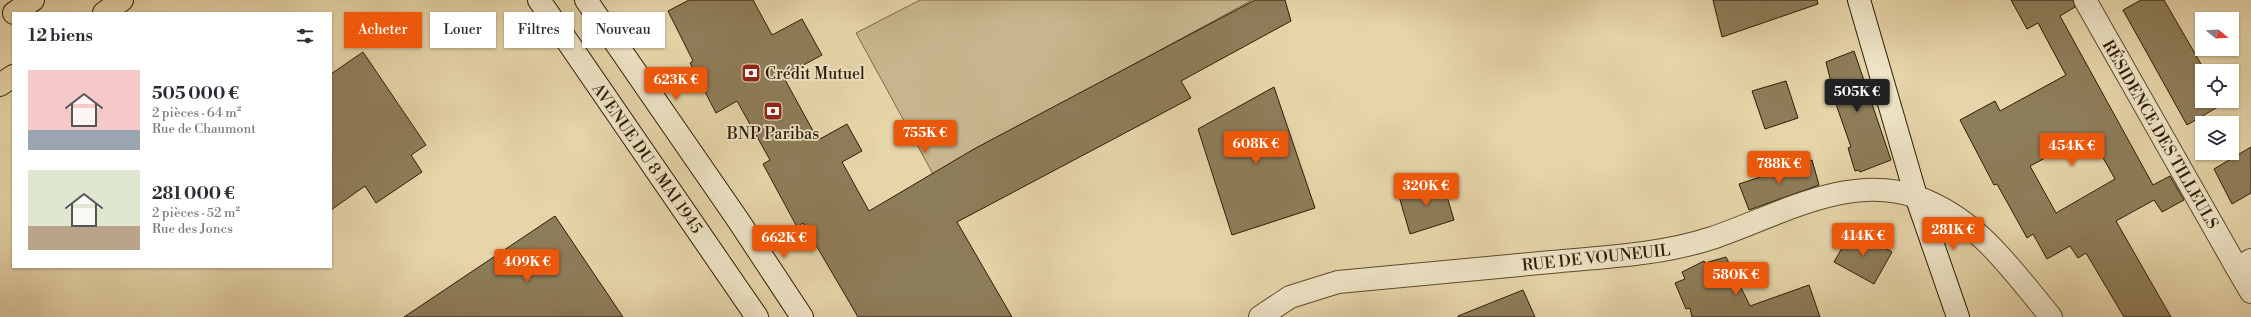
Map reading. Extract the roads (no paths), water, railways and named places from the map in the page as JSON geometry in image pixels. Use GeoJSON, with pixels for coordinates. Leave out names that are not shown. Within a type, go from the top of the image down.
{"type":"FeatureCollection","features":[{"type":"Feature","properties":{"kind":"main road"},"geometry":{"type":"LineString","coordinates":[[15,12],[33,0]]}},
{"type":"Feature","properties":{"kind":"main road"},"geometry":{"type":"LineString","coordinates":[[105,12],[122,0]]}},
{"type":"Feature","properties":{"kind":"main road"},"geometry":{"type":"LineString","coordinates":[[0,22],[12,14]]}},
{"type":"Feature","properties":{"kind":"main road"},"geometry":{"type":"LineString","coordinates":[[0,85],[12,77]]}},
{"type":"Feature","properties":{"kind":"street","name":"AVENUE DU 8 MAI 1945"},"geometry":{"type":"LineString","coordinates":[[539,0],[757,317]]}},
{"type":"Feature","properties":{"kind":"street"},"geometry":{"type":"LineString","coordinates":[[586,0],[738,220],[802,317]]}},
{"type":"Feature","properties":{"kind":"street"},"geometry":{"type":"LineString","coordinates":[[1858,0],[1916,196],[1958,317]]}},
{"type":"Feature","properties":{"kind":"street","name":"RÉSIDENCE DES TILLEULS"},"geometry":{"type":"LineString","coordinates":[[2085,0],[2244,264],[2251,292]]}},
{"type":"Feature","properties":{"kind":"street","name":"RUE DE VOUNEUIL"},"geometry":{"type":"LineString","coordinates":[[1260,317],[1290,297],[1338,282],[1656,253],[1712,238],[1837,192],[1878,190],[1916,196],[1956,215],[1983,236],[2051,317]]}},
{"type":"Feature","properties":{"kind":"place","name":"Crédit Mutuel"},"geometry":{"type":"Point","coordinates":[751,73]}},
{"type":"Feature","properties":{"kind":"place","name":"BNP Paribas"},"geometry":{"type":"Point","coordinates":[773,111]}}]}
